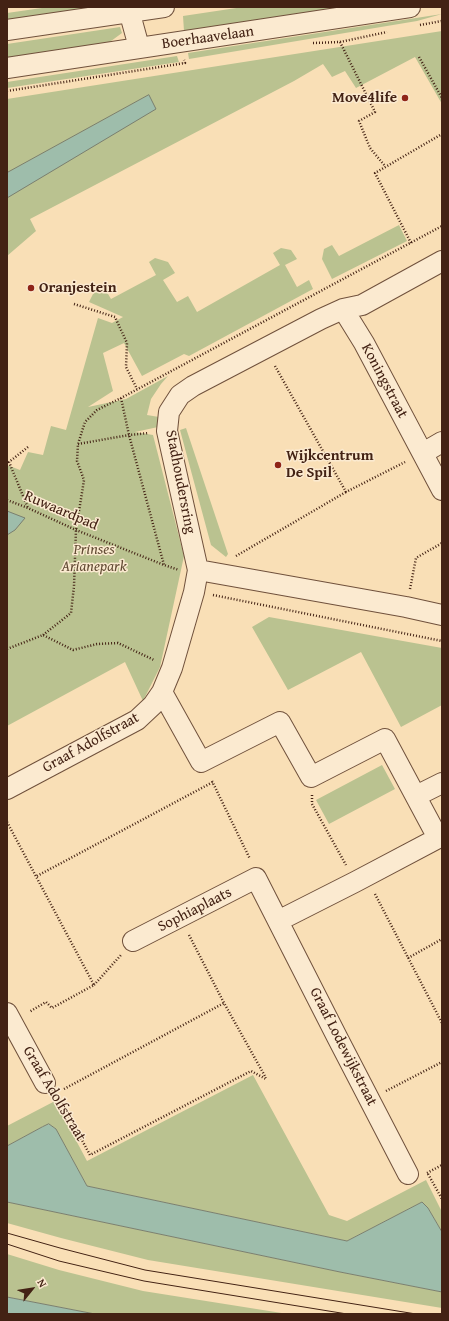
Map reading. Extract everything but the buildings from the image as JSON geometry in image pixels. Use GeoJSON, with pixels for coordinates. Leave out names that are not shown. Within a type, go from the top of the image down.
{"type":"FeatureCollection","features":[{"type":"Feature","properties":{"kind":"street"},"geometry":{"type":"LineString","coordinates":[[7,30],[129,10],[164,7]]}},
{"type":"Feature","properties":{"kind":"street","name":"Boerhaavelaan"},"geometry":{"type":"LineString","coordinates":[[7,68],[410,7]]}},
{"type":"Feature","properties":{"kind":"street"},"geometry":{"type":"LineString","coordinates":[[129,10],[139,47]]}},
{"type":"Feature","properties":{"kind":"street","name":"Stadhoudersring"},"geometry":{"type":"LineString","coordinates":[[198,570],[167,431],[169,412],[180,395],[193,386],[265,348],[343,309],[362,305],[442,261]]}},
{"type":"Feature","properties":{"kind":"street","name":"Koningstraat"},"geometry":{"type":"LineString","coordinates":[[343,309],[364,343],[442,490]]}},
{"type":"Feature","properties":{"kind":"street"},"geometry":{"type":"LineString","coordinates":[[423,453],[442,442]]}},
{"type":"Feature","properties":{"kind":"street"},"geometry":{"type":"LineString","coordinates":[[198,570],[406,607],[442,615]]}},
{"type":"Feature","properties":{"kind":"street","name":"Graaf Adolfstraat"},"geometry":{"type":"LineString","coordinates":[[7,789],[137,720],[153,705],[162,692],[172,668],[194,592],[198,570]]}},
{"type":"Feature","properties":{"kind":"street"},"geometry":{"type":"LineString","coordinates":[[162,692],[201,762],[280,722],[311,777],[385,739],[440,837],[278,921]]}},
{"type":"Feature","properties":{"kind":"street"},"geometry":{"type":"LineString","coordinates":[[416,796],[442,783]]}},
{"type":"Feature","properties":{"kind":"street","name":"Sophiaplaats"},"geometry":{"type":"LineString","coordinates":[[133,941],[256,878]]}},
{"type":"Feature","properties":{"kind":"street","name":"Graaf Lodewijkstraat"},"geometry":{"type":"LineString","coordinates":[[256,878],[369,1100],[418,1173]]}},
{"type":"Feature","properties":{"kind":"street","name":"Graaf Adolfstraat"},"geometry":{"type":"LineString","coordinates":[[9,1017],[51,1088]]}},
{"type":"Feature","properties":{"kind":"path"},"geometry":{"type":"LineString","coordinates":[[340,42],[375,112],[359,121],[370,148],[386,166]]}},
{"type":"Feature","properties":{"kind":"path"},"geometry":{"type":"LineString","coordinates":[[419,56],[442,98]]}},
{"type":"Feature","properties":{"kind":"path"},"geometry":{"type":"LineString","coordinates":[[411,243],[375,173],[442,134]]}},
{"type":"Feature","properties":{"kind":"path"},"geometry":{"type":"LineString","coordinates":[[74,304],[115,318],[127,343],[126,367],[137,389]]}},
{"type":"Feature","properties":{"kind":"path"},"geometry":{"type":"LineString","coordinates":[[265,348],[346,492]]}},
{"type":"Feature","properties":{"kind":"path"},"geometry":{"type":"LineString","coordinates":[[120,398],[164,565]]}},
{"type":"Feature","properties":{"kind":"path"},"geometry":{"type":"LineString","coordinates":[[78,444],[129,435],[167,431]]}},
{"type":"Feature","properties":{"kind":"path"},"geometry":{"type":"LineString","coordinates":[[28,447],[8,462],[28,508]]}},
{"type":"Feature","properties":{"kind":"path"},"geometry":{"type":"LineString","coordinates":[[223,575],[232,559],[346,492],[423,453]]}},
{"type":"Feature","properties":{"kind":"path","name":"Ruwaardpad"},"geometry":{"type":"LineString","coordinates":[[7,500],[76,530],[164,565],[179,570],[198,570]]}},
{"type":"Feature","properties":{"kind":"path"},"geometry":{"type":"LineString","coordinates":[[7,649],[43,635],[71,613],[74,586],[76,530]]}},
{"type":"Feature","properties":{"kind":"path"},"geometry":{"type":"LineString","coordinates":[[406,607],[416,558],[442,543]]}},
{"type":"Feature","properties":{"kind":"path"},"geometry":{"type":"LineString","coordinates":[[194,592],[442,641]]}},
{"type":"Feature","properties":{"kind":"path"},"geometry":{"type":"LineString","coordinates":[[43,635],[73,650],[97,644],[118,644],[172,668]]}},
{"type":"Feature","properties":{"kind":"path"},"geometry":{"type":"LineString","coordinates":[[201,762],[213,782],[249,855],[256,878]]}},
{"type":"Feature","properties":{"kind":"path"},"geometry":{"type":"LineString","coordinates":[[311,777],[312,804],[408,958],[442,1023]]}},
{"type":"Feature","properties":{"kind":"path"},"geometry":{"type":"LineString","coordinates":[[37,876],[213,782]]}},
{"type":"Feature","properties":{"kind":"path"},"geometry":{"type":"LineString","coordinates":[[7,822],[94,985]]}},
{"type":"Feature","properties":{"kind":"path"},"geometry":{"type":"LineString","coordinates":[[51,1088],[224,1003],[180,918]]}},
{"type":"Feature","properties":{"kind":"path"},"geometry":{"type":"LineString","coordinates":[[408,958],[442,939]]}},
{"type":"Feature","properties":{"kind":"path"},"geometry":{"type":"LineString","coordinates":[[9,1017],[46,1002],[52,1008],[94,985],[133,941]]}},
{"type":"Feature","properties":{"kind":"path","name":"Graaf Adolfstraat"},"geometry":{"type":"LineString","coordinates":[[51,1088],[90,1155],[252,1071],[266,1079],[224,1003]]}},
{"type":"Feature","properties":{"kind":"path"},"geometry":{"type":"LineString","coordinates":[[369,1100],[442,1062]]}},
{"type":"Feature","properties":{"kind":"path"},"geometry":{"type":"LineString","coordinates":[[418,1173],[442,1165]]}},
{"type":"Feature","properties":{"kind":"green space"},"geometry":{"type":"Polygon","coordinates":[[[49,7],[92,7],[7,20],[7,13],[49,7]]]}},
{"type":"Feature","properties":{"kind":"green space"},"geometry":{"type":"Polygon","coordinates":[[[243,7],[346,7],[184,31],[183,16],[243,7]]]}},
{"type":"Feature","properties":{"kind":"green space"},"geometry":{"type":"Polygon","coordinates":[[[442,14],[417,21],[189,59],[188,53],[442,14]]]}},
{"type":"Feature","properties":{"kind":"green space"},"geometry":{"type":"Polygon","coordinates":[[[120,27],[122,33],[107,44],[7,59],[7,44],[120,27]]]}},
{"type":"Feature","properties":{"kind":"green space"},"geometry":{"type":"Polygon","coordinates":[[[442,31],[442,104],[415,57],[356,88],[345,71],[332,77],[323,64],[294,81],[30,219],[36,231],[7,256],[7,99],[442,31]]]}},
{"type":"Feature","properties":{"kind":"green space"},"geometry":{"type":"Polygon","coordinates":[[[177,56],[179,62],[7,88],[7,82],[177,56]]]}},
{"type":"Feature","properties":{"kind":"green space"},"geometry":{"type":"Polygon","coordinates":[[[399,225],[407,241],[332,279],[322,259],[324,249],[332,245],[339,256],[399,225]]]}},
{"type":"Feature","properties":{"kind":"green space","name":"Prinses Arianepark"},"geometry":{"type":"Polygon","coordinates":[[[281,248],[291,250],[297,259],[285,265],[297,287],[309,280],[313,289],[189,356],[184,354],[142,376],[124,343],[103,353],[113,391],[88,407],[126,399],[168,376],[151,399],[147,415],[159,417],[158,427],[135,432],[153,435],[184,556],[160,667],[143,701],[125,662],[7,726],[7,465],[20,470],[28,452],[43,455],[51,426],[66,430],[98,318],[112,323],[123,317],[89,302],[93,294],[104,287],[111,299],[156,275],[149,262],[155,258],[168,262],[175,273],[163,280],[177,302],[188,296],[197,312],[280,265],[273,253],[281,248]]]}},
{"type":"Feature","properties":{"kind":"green space"},"geometry":{"type":"Polygon","coordinates":[[[186,428],[228,554],[226,557],[211,545],[180,430],[186,428]]]}},
{"type":"Feature","properties":{"kind":"green space"},"geometry":{"type":"Polygon","coordinates":[[[269,617],[442,648],[442,705],[401,727],[361,652],[288,690],[252,627],[269,617]]]}},
{"type":"Feature","properties":{"kind":"green space"},"geometry":{"type":"Polygon","coordinates":[[[382,765],[395,789],[329,824],[316,800],[382,765]]]}},
{"type":"Feature","properties":{"kind":"green space"},"geometry":{"type":"Polygon","coordinates":[[[253,1075],[329,1215],[347,1221],[426,1180],[442,1212],[442,1232],[428,1208],[422,1202],[347,1241],[87,1186],[56,1129],[49,1124],[7,1146],[7,1126],[55,1101],[87,1161],[253,1075]]]}},
{"type":"Feature","properties":{"kind":"green space"},"geometry":{"type":"Polygon","coordinates":[[[7,1202],[442,1292],[442,1308],[148,1260],[7,1223],[7,1202]]]}},
{"type":"Feature","properties":{"kind":"green space"},"geometry":{"type":"Polygon","coordinates":[[[7,1254],[59,1270],[143,1291],[288,1314],[95,1314],[7,1297],[7,1254]]]}},
{"type":"Feature","properties":{"kind":"shaded area"},"geometry":{"type":"Polygon","coordinates":[[[149,95],[156,109],[7,198],[7,173],[149,95]]]}},
{"type":"Feature","properties":{"kind":"shaded area"},"geometry":{"type":"Polygon","coordinates":[[[7,511],[25,518],[15,530],[7,535],[7,511]]]}},
{"type":"Feature","properties":{"kind":"shaded area"},"geometry":{"type":"Polygon","coordinates":[[[49,1124],[56,1129],[87,1186],[347,1241],[422,1202],[428,1208],[442,1232],[442,1292],[7,1202],[7,1146],[49,1124]]]}},
{"type":"Feature","properties":{"kind":"shaded area"},"geometry":{"type":"Polygon","coordinates":[[[7,1297],[95,1314],[7,1314],[7,1297]]]}},
{"type":"Feature","properties":{"kind":"tram line"},"geometry":{"type":"LineString","coordinates":[[7,1233],[145,1270],[416,1314]]}},
{"type":"Feature","properties":{"kind":"tram line"},"geometry":{"type":"LineString","coordinates":[[7,1244],[59,1261],[144,1281],[347,1314]]}},
{"type":"Feature","properties":{"kind":"place","name":"Move4life"},"geometry":{"type":"Point","coordinates":[405,98]}},
{"type":"Feature","properties":{"kind":"place","name":"Oranjestein"},"geometry":{"type":"Point","coordinates":[31,288]}},
{"type":"Feature","properties":{"kind":"place","name":"Wijkcentrum De Spil"},"geometry":{"type":"Point","coordinates":[278,465]}}]}
